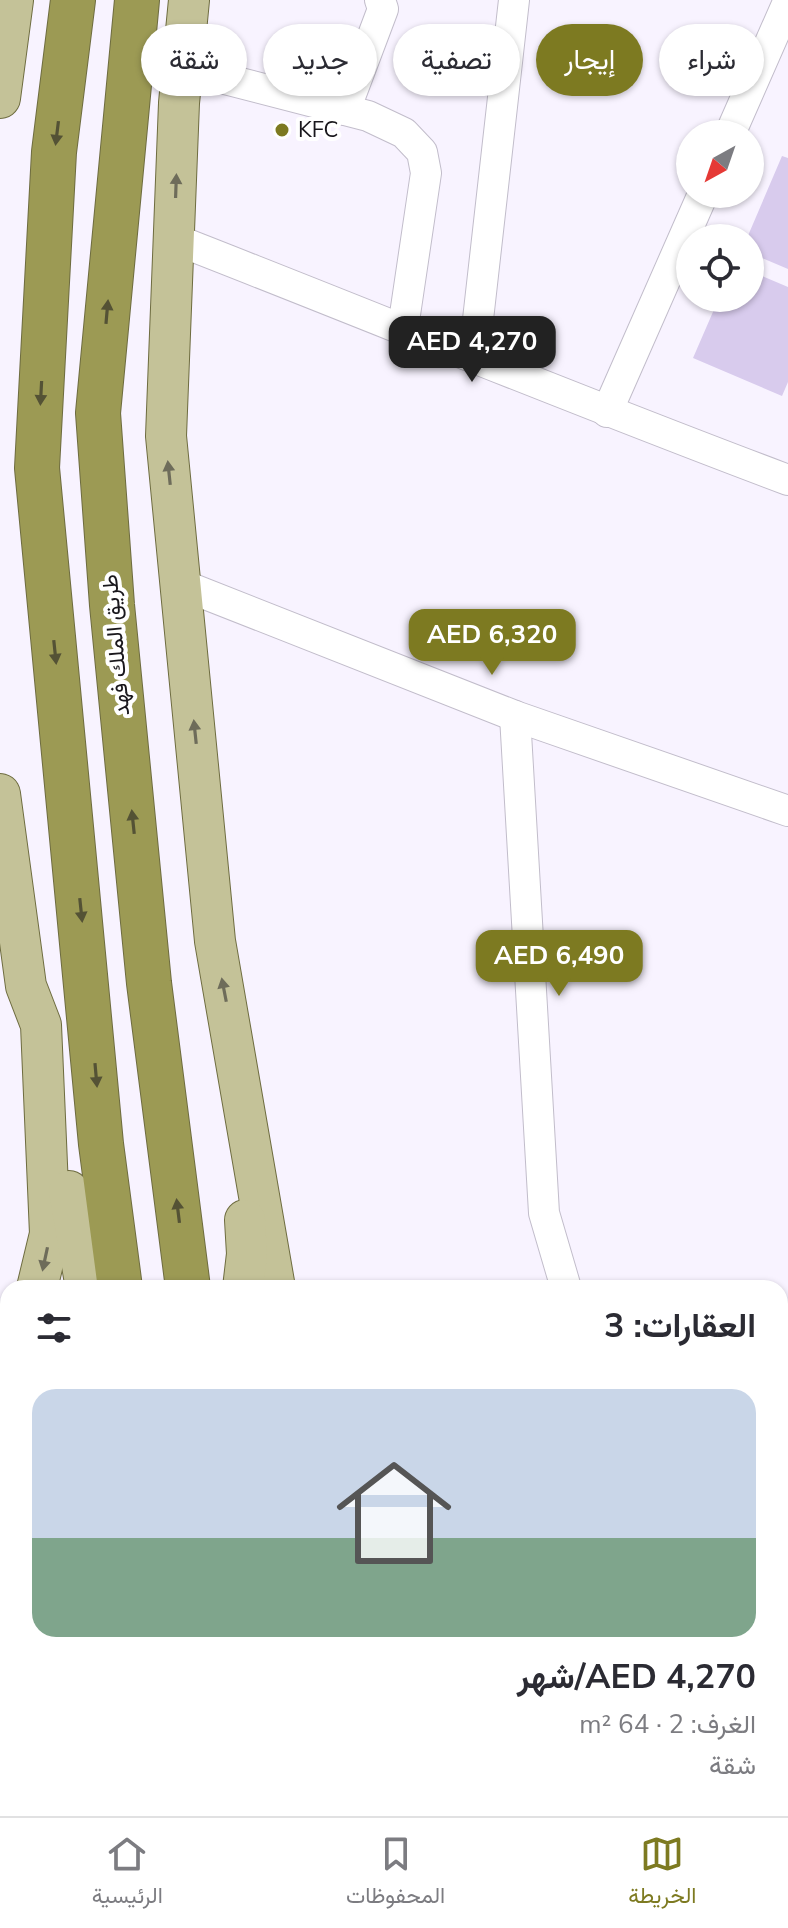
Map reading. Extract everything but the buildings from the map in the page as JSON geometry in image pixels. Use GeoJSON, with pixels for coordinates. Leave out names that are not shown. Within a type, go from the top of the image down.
{"type":"FeatureCollection","features":[{"type":"Feature","properties":{"kind":"highway"},"geometry":{"type":"LineString","coordinates":[[73,0],[54,152],[37,468],[101,1144],[119,1280]]}},
{"type":"Feature","properties":{"kind":"highway","name":"طريق الملك فهد"},"geometry":{"type":"LineString","coordinates":[[137,0],[98,413],[112,605],[149,983],[187,1280]]}},
{"type":"Feature","properties":{"kind":"main road"},"geometry":{"type":"LineString","coordinates":[[0,98],[13,0]]}},
{"type":"Feature","properties":{"kind":"main road"},"geometry":{"type":"LineString","coordinates":[[187,24],[189,0]]}},
{"type":"Feature","properties":{"kind":"main road"},"geometry":{"type":"LineString","coordinates":[[181,96],[166,436],[215,941],[237,1053],[274,1280]]}},
{"type":"Feature","properties":{"kind":"main road"},"geometry":{"type":"LineString","coordinates":[[0,794],[13,986],[41,1025],[85,1280]]}},
{"type":"Feature","properties":{"kind":"main road"},"geometry":{"type":"LineString","coordinates":[[39,1280],[50,1234],[41,1025]]}},
{"type":"Feature","properties":{"kind":"main road"},"geometry":{"type":"LineString","coordinates":[[237,1053],[247,1254],[244,1280]]}},
{"type":"Feature","properties":{"kind":"street"},"geometry":{"type":"LineString","coordinates":[[345,110],[383,9],[380,0]]}},
{"type":"Feature","properties":{"kind":"street"},"geometry":{"type":"LineString","coordinates":[[474,355],[514,0]]}},
{"type":"Feature","properties":{"kind":"street"},"geometry":{"type":"LineString","coordinates":[[736,120],[788,2]]}},
{"type":"Feature","properties":{"kind":"street"},"geometry":{"type":"LineString","coordinates":[[247,85],[368,116],[404,133],[422,152],[426,173],[403,328]]}},
{"type":"Feature","properties":{"kind":"street"},"geometry":{"type":"LineString","coordinates":[[607,412],[697,208]]}},
{"type":"Feature","properties":{"kind":"street"},"geometry":{"type":"LineString","coordinates":[[174,239],[474,355],[607,412],[788,480]]}},
{"type":"Feature","properties":{"kind":"street"},"geometry":{"type":"LineString","coordinates":[[180,584],[515,716],[788,811]]}},
{"type":"Feature","properties":{"kind":"street"},"geometry":{"type":"LineString","coordinates":[[515,716],[544,1213],[564,1280]]}},
{"type":"Feature","properties":{"kind":"place","name":"KFC"},"geometry":{"type":"Point","coordinates":[282,130]}}]}
